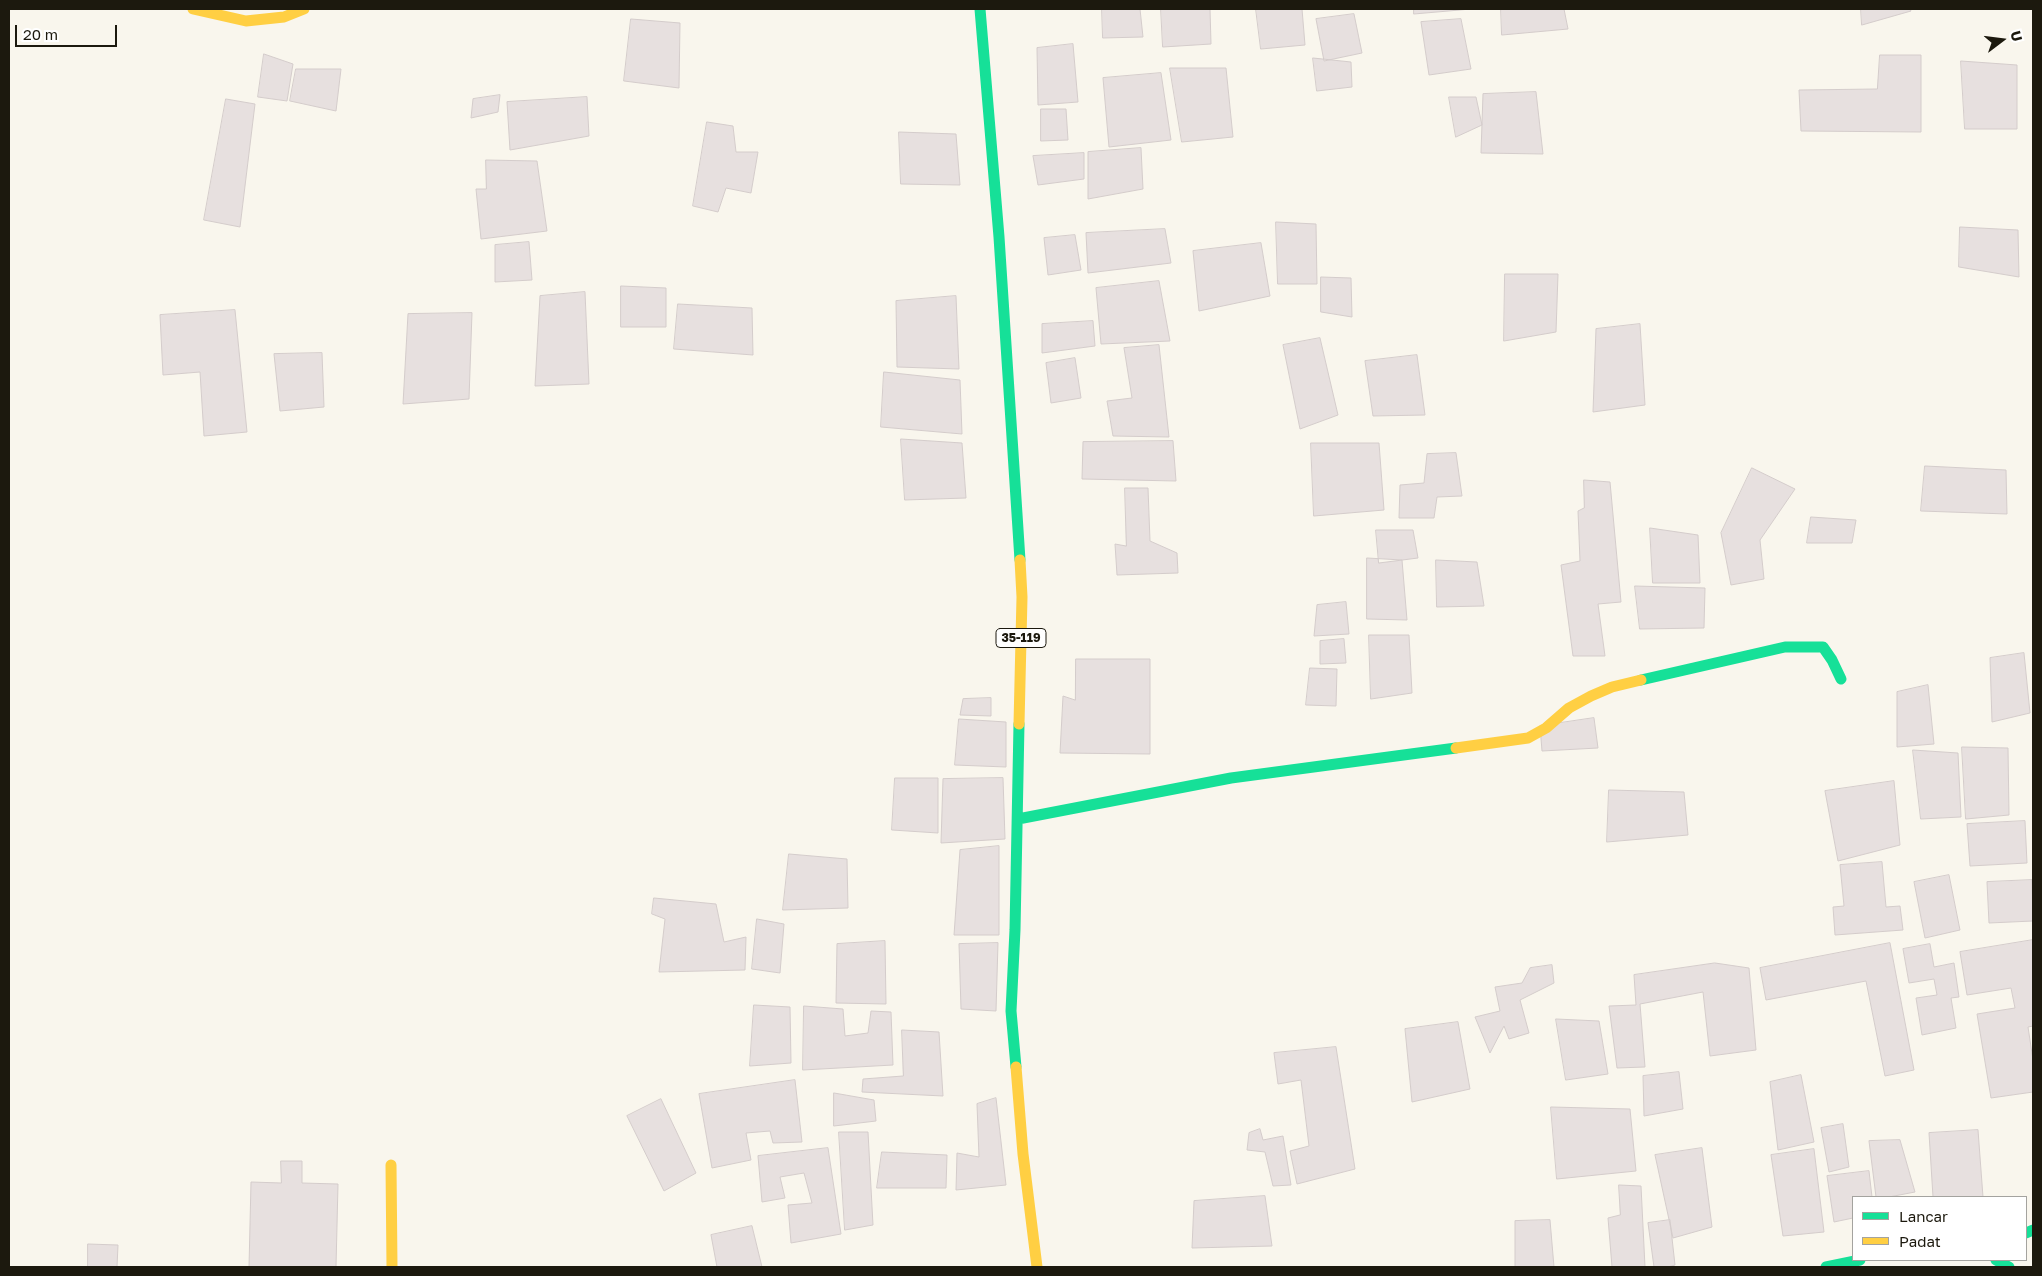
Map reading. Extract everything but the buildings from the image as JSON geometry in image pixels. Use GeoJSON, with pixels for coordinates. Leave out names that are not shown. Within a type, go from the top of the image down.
{"type":"FeatureCollection","features":[{"type":"Feature","properties":{"kind":"main road"},"geometry":{"type":"LineString","coordinates":[[193,9],[246,21],[284,17],[304,9]]}},
{"type":"Feature","properties":{"kind":"main road","name":"35-119"},"geometry":{"type":"LineString","coordinates":[[980,9],[999,237],[1022,597],[1018,820],[1011,1011],[1024,1154],[1037,1267]]}},
{"type":"Feature","properties":{"kind":"main road"},"geometry":{"type":"LineString","coordinates":[[1018,820],[1231,778],[1528,738],[1546,728],[1569,708],[1590,696],[1612,687],[1785,646],[1823,647],[1841,680]]}},
{"type":"Feature","properties":{"kind":"main road"},"geometry":{"type":"LineString","coordinates":[[391,1165],[392,1267]]}},
{"type":"Feature","properties":{"kind":"main road"},"geometry":{"type":"LineString","coordinates":[[1826,1267],[1855,1261]]}},
{"type":"Feature","properties":{"kind":"traffic: fast"},"geometry":{"type":"LineString","coordinates":[[980,9],[999,237],[1020,560]]}},
{"type":"Feature","properties":{"kind":"traffic: fast"},"geometry":{"type":"LineString","coordinates":[[1641,680],[1785,647],[1823,647],[1841,679]]}},
{"type":"Feature","properties":{"kind":"traffic: fast"},"geometry":{"type":"LineString","coordinates":[[1016,1067],[1011,1011],[1015,930],[1019,724]]}},
{"type":"Feature","properties":{"kind":"traffic: fast"},"geometry":{"type":"LineString","coordinates":[[1018,819],[1231,778],[1456,748]]}},
{"type":"Feature","properties":{"kind":"traffic: fast"},"geometry":{"type":"LineString","coordinates":[[2027,1233],[2033,1230]]}},
{"type":"Feature","properties":{"kind":"traffic: fast"},"geometry":{"type":"LineString","coordinates":[[1826,1267],[1855,1261]]}},
{"type":"Feature","properties":{"kind":"traffic: fast"},"geometry":{"type":"LineString","coordinates":[[1998,1261],[2009,1267]]}},
{"type":"Feature","properties":{"kind":"traffic: slow"},"geometry":{"type":"LineString","coordinates":[[193,9],[246,21],[284,17],[304,9]]}},
{"type":"Feature","properties":{"kind":"traffic: slow"},"geometry":{"type":"LineString","coordinates":[[1019,724],[1022,597],[1020,560]]}},
{"type":"Feature","properties":{"kind":"traffic: slow"},"geometry":{"type":"LineString","coordinates":[[1456,748],[1528,738],[1546,728],[1569,708],[1591,696],[1612,687],[1641,680]]}},
{"type":"Feature","properties":{"kind":"traffic: slow"},"geometry":{"type":"LineString","coordinates":[[1016,1067],[1023,1154],[1037,1267]]}},
{"type":"Feature","properties":{"kind":"traffic: slow"},"geometry":{"type":"LineString","coordinates":[[391,1165],[392,1267]]}}]}
